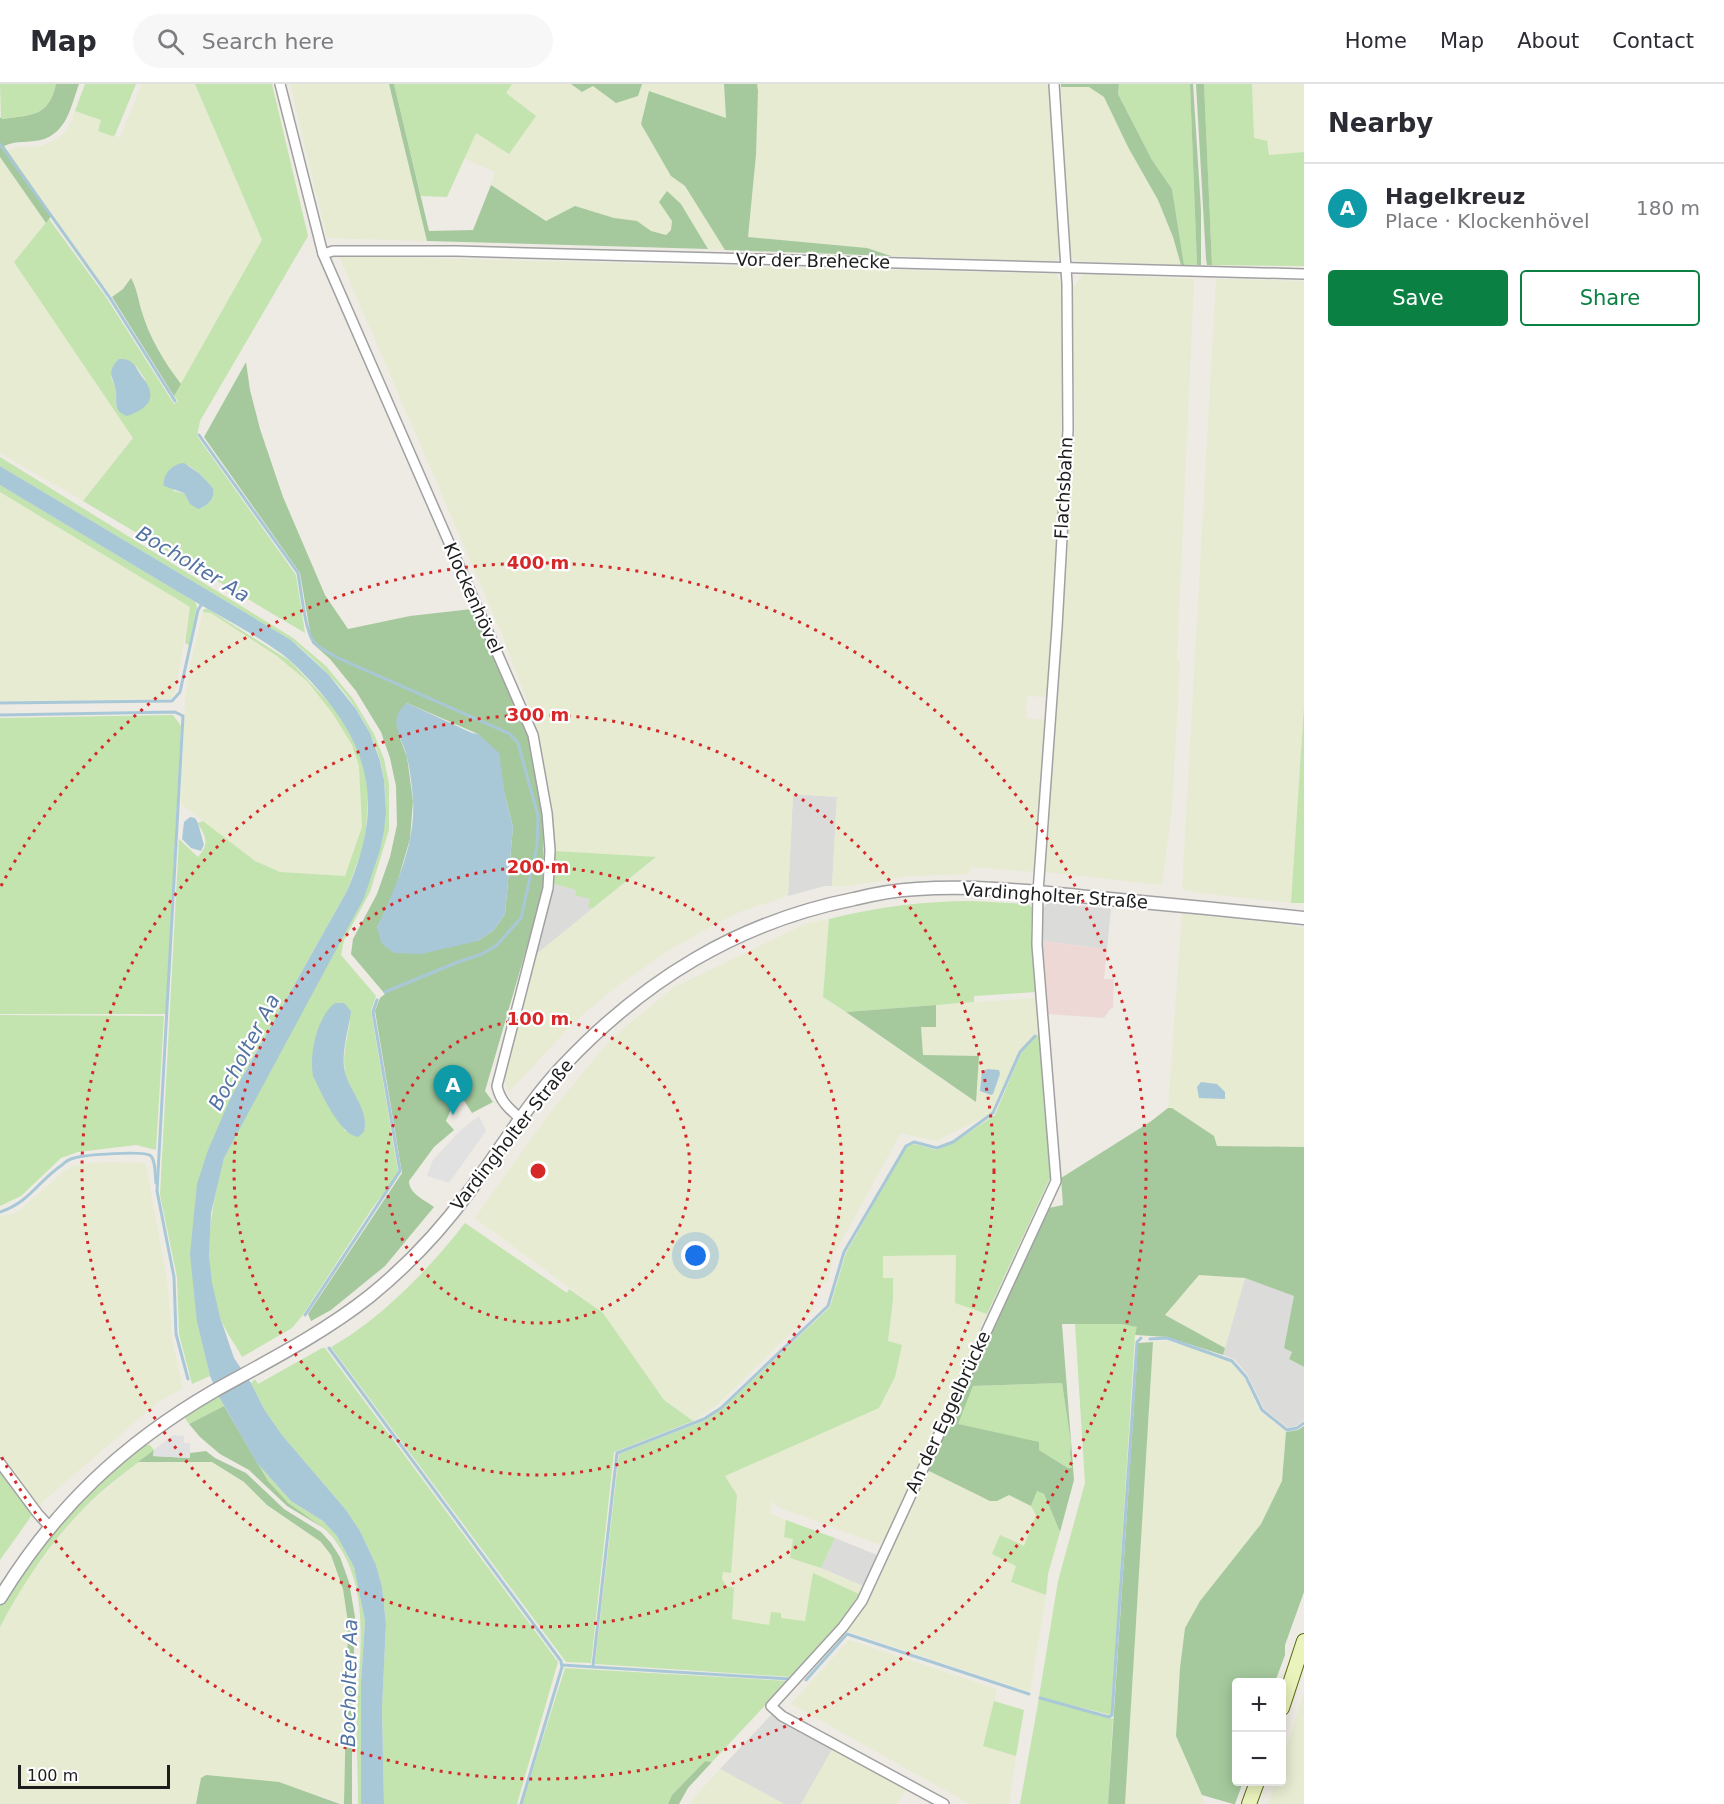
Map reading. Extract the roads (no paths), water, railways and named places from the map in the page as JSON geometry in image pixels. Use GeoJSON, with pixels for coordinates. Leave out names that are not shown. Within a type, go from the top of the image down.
{"type":"FeatureCollection","features":[{"type":"Feature","properties":{"kind":"main road"},"geometry":{"type":"LineString","coordinates":[[1286,1693],[1304,1641]]}},
{"type":"Feature","properties":{"kind":"main road"},"geometry":{"type":"LineString","coordinates":[[1249,1804],[1256,1786]]}},
{"type":"Feature","properties":{"kind":"street","name":"Klockenhövel"},"geometry":{"type":"LineString","coordinates":[[280,84],[322,254],[533,735],[550,841],[548,888],[497,1086],[498,1095],[504,1104],[521,1119]]}},
{"type":"Feature","properties":{"kind":"street","name":"Flachsbahn"},"geometry":{"type":"LineString","coordinates":[[1038,892],[1068,430],[1066,266],[1054,84]]}},
{"type":"Feature","properties":{"kind":"street","name":"Vor der Brehecke"},"geometry":{"type":"LineString","coordinates":[[322,254],[333,251],[457,251],[1304,274]]}},
{"type":"Feature","properties":{"kind":"street","name":"Vardingholter Straße"},"geometry":{"type":"LineString","coordinates":[[0,1598],[49,1526],[71,1501],[116,1459],[140,1439],[214,1392],[343,1317],[406,1264],[435,1234],[467,1195],[521,1119],[561,1069],[623,1008],[678,968],[723,943],[790,915],[822,905],[913,889],[996,888],[1304,918]]}},
{"type":"Feature","properties":{"kind":"street","name":"An der Eggelbrücke"},"geometry":{"type":"LineString","coordinates":[[944,1804],[782,1716],[771,1706],[843,1627],[862,1601],[1056,1181],[1037,945],[1038,892]]}},
{"type":"Feature","properties":{"kind":"street"},"geometry":{"type":"LineString","coordinates":[[0,1463],[49,1526]]}},
{"type":"Feature","properties":{"kind":"water"},"geometry":{"type":"Polygon","coordinates":[[[119,359],[128,360],[134,364],[150,391],[149,402],[146,406],[127,416],[118,409],[111,372],[119,359]]]}},
{"type":"Feature","properties":{"kind":"water"},"geometry":{"type":"Polygon","coordinates":[[[184,463],[200,474],[213,488],[210,502],[198,509],[190,504],[184,493],[164,486],[169,471],[176,465],[184,463]]]}},
{"type":"Feature","properties":{"kind":"water"},"geometry":{"type":"Polygon","coordinates":[[[0,466],[291,640],[328,674],[356,709],[370,733],[380,761],[386,811],[384,831],[364,898],[224,1158],[211,1213],[209,1256],[212,1283],[220,1317],[234,1358],[282,1435],[346,1510],[360,1531],[376,1565],[382,1587],[386,1624],[382,1709],[384,1804],[361,1804],[361,1683],[365,1621],[354,1567],[337,1536],[323,1521],[291,1501],[257,1463],[219,1397],[210,1376],[197,1322],[190,1254],[197,1184],[208,1150],[231,1097],[347,891],[358,863],[365,837],[368,812],[367,788],[362,764],[353,740],[339,717],[302,672],[287,658],[245,630],[0,485],[0,466]]]}},
{"type":"Feature","properties":{"kind":"water"},"geometry":{"type":"Polygon","coordinates":[[[407,703],[478,734],[499,753],[505,795],[513,827],[505,914],[494,930],[478,941],[421,954],[394,953],[382,944],[377,928],[403,865],[411,833],[413,799],[411,778],[396,722],[401,709],[407,703]]]}},
{"type":"Feature","properties":{"kind":"water"},"geometry":{"type":"Polygon","coordinates":[[[190,817],[195,818],[198,823],[204,845],[201,851],[191,848],[182,839],[184,822],[190,817]]]}},
{"type":"Feature","properties":{"kind":"water"},"geometry":{"type":"Polygon","coordinates":[[[335,1003],[344,1003],[351,1011],[344,1067],[364,1115],[364,1132],[358,1137],[351,1134],[338,1121],[313,1076],[313,1046],[319,1026],[323,1017],[335,1003]]]}},
{"type":"Feature","properties":{"kind":"water"},"geometry":{"type":"Polygon","coordinates":[[[999,1070],[1000,1074],[991,1095],[980,1091],[982,1071],[999,1070]]]}},
{"type":"Feature","properties":{"kind":"water"},"geometry":{"type":"Polygon","coordinates":[[[1201,1082],[1217,1084],[1225,1092],[1225,1099],[1199,1098],[1197,1087],[1201,1082]]]}},
{"type":"Feature","properties":{"kind":"waterway"},"geometry":{"type":"LineString","coordinates":[[0,144],[110,298],[175,401]]}},
{"type":"Feature","properties":{"kind":"waterway"},"geometry":{"type":"LineString","coordinates":[[199,435],[298,573],[308,630],[316,644],[338,658],[510,734],[518,743],[538,816],[537,847],[521,918],[497,945],[482,954],[385,992]]}},
{"type":"Feature","properties":{"kind":"waterway"},"geometry":{"type":"LineString","coordinates":[[0,703],[172,701],[180,692],[198,610],[203,602]]}},
{"type":"Feature","properties":{"kind":"waterway"},"geometry":{"type":"LineString","coordinates":[[0,715],[175,712],[183,716],[157,1191],[174,1277],[176,1334],[188,1379]]}},
{"type":"Feature","properties":{"kind":"waterway"},"geometry":{"type":"LineString","coordinates":[[305,1315],[400,1171],[373,1012],[377,1000]]}},
{"type":"Feature","properties":{"kind":"waterway"},"geometry":{"type":"LineString","coordinates":[[593,1666],[617,1453],[704,1419],[721,1408],[828,1306],[844,1252],[906,1146],[914,1142],[937,1148],[953,1142],[993,1113],[1020,1052],[1035,1036]]}},
{"type":"Feature","properties":{"kind":"waterway"},"geometry":{"type":"LineString","coordinates":[[0,1212],[19,1203],[72,1158],[146,1154],[154,1161],[156,1183]]}},
{"type":"Feature","properties":{"kind":"waterway"},"geometry":{"type":"LineString","coordinates":[[1040,1698],[1109,1717],[1112,1715],[1137,1342],[1141,1338]]}},
{"type":"Feature","properties":{"kind":"waterway"},"geometry":{"type":"LineString","coordinates":[[1150,1339],[1167,1338],[1232,1361],[1246,1377],[1262,1410],[1287,1430],[1297,1428],[1304,1423]]}},
{"type":"Feature","properties":{"kind":"waterway"},"geometry":{"type":"LineString","coordinates":[[329,1348],[561,1661],[562,1667],[521,1804]]}},
{"type":"Feature","properties":{"kind":"waterway"},"geometry":{"type":"LineString","coordinates":[[806,1680],[847,1634],[1029,1694]]}},
{"type":"Feature","properties":{"kind":"waterway"},"geometry":{"type":"LineString","coordinates":[[562,1665],[789,1679]]}},
{"type":"Feature","properties":{"kind":"place","name":"Hagelkreuz"},"geometry":{"type":"Point","coordinates":[453,1115]}},
{"type":"Feature","properties":{"kind":"water label","name":"Bocholter Aa"},"geometry":{"type":"Point","coordinates":[193,564]}},
{"type":"Feature","properties":{"kind":"water label","name":"Bocholter Aa"},"geometry":{"type":"Point","coordinates":[244,1052]}},
{"type":"Feature","properties":{"kind":"water label","name":"Bocholter Aa"},"geometry":{"type":"Point","coordinates":[349,1683]}}]}
